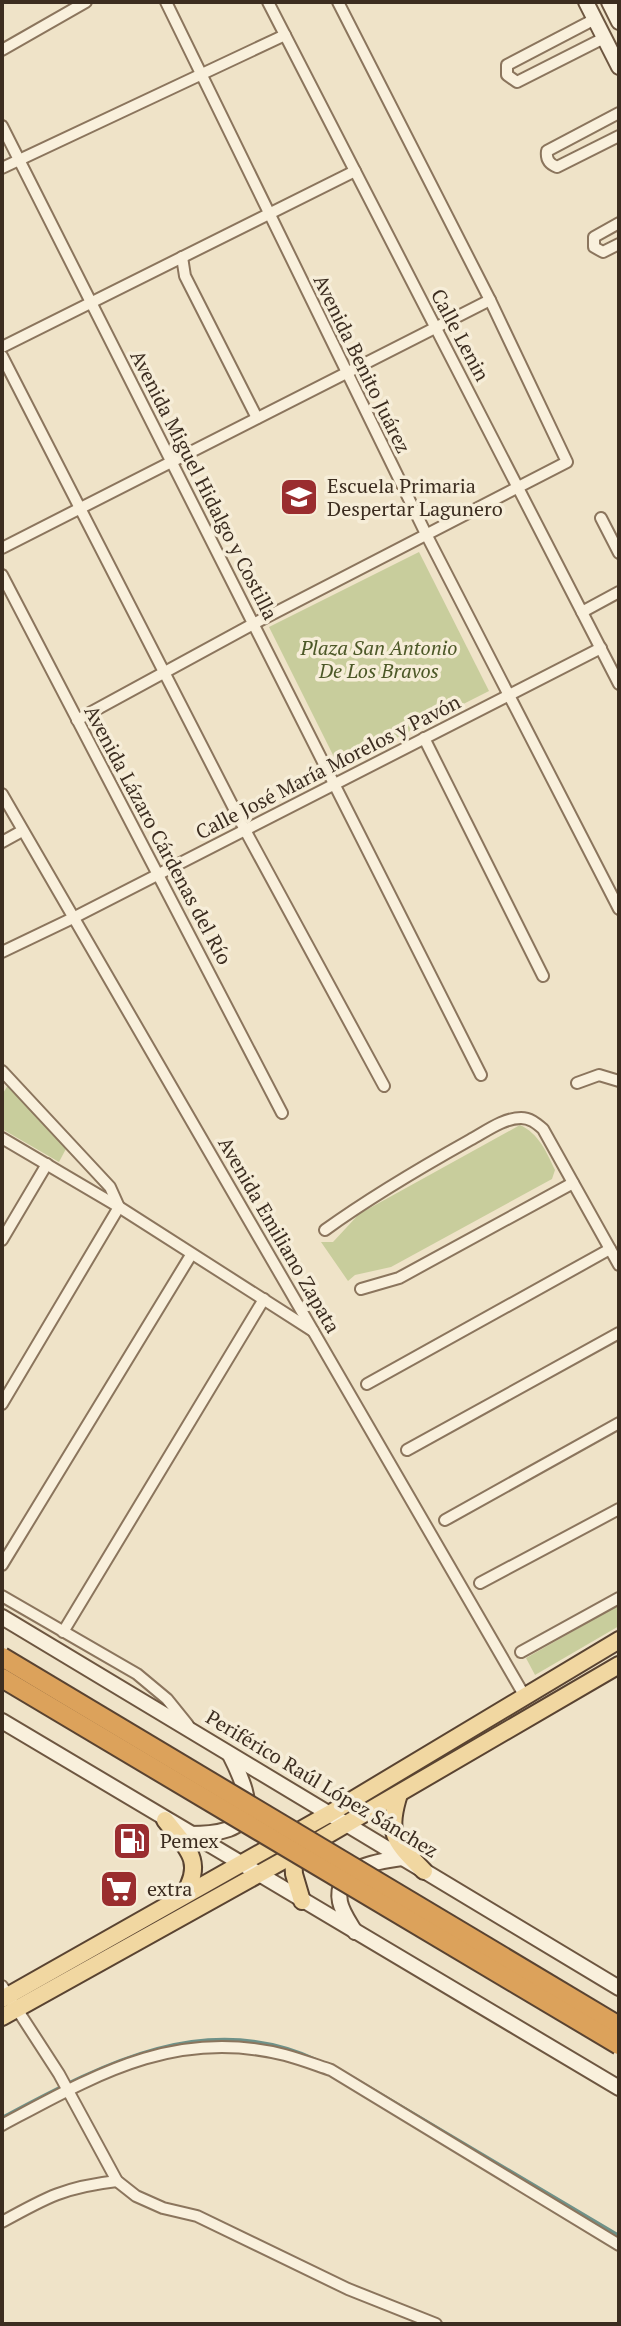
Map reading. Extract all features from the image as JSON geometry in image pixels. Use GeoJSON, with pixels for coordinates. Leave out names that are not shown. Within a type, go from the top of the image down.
{"type":"FeatureCollection","features":[{"type":"Feature","properties":{"kind":"highway"},"geometry":{"type":"LineString","coordinates":[[2,1657],[619,2026]]}},
{"type":"Feature","properties":{"kind":"highway"},"geometry":{"type":"LineString","coordinates":[[2,1678],[619,2045]]}},
{"type":"Feature","properties":{"kind":"main road"},"geometry":{"type":"LineString","coordinates":[[586,2],[619,67]]}},
{"type":"Feature","properties":{"kind":"main road"},"geometry":{"type":"LineString","coordinates":[[609,2],[619,22]]}},
{"type":"Feature","properties":{"kind":"main road","name":"Periférico Raúl López Sánchez"},"geometry":{"type":"LineString","coordinates":[[2,1617],[619,1988]]}},
{"type":"Feature","properties":{"kind":"main road"},"geometry":{"type":"LineString","coordinates":[[6,2001],[184,1894],[329,1814],[619,1640]]}},
{"type":"Feature","properties":{"kind":"main road"},"geometry":{"type":"LineString","coordinates":[[6,2001],[257,1875],[619,1665]]}},
{"type":"Feature","properties":{"kind":"main road"},"geometry":{"type":"LineString","coordinates":[[524,1695],[563,1697]]}},
{"type":"Feature","properties":{"kind":"main road"},"geometry":{"type":"LineString","coordinates":[[511,1728],[524,1695]]}},
{"type":"Feature","properties":{"kind":"main road"},"geometry":{"type":"LineString","coordinates":[[2,1721],[619,2088]]}},
{"type":"Feature","properties":{"kind":"main road"},"geometry":{"type":"LineString","coordinates":[[189,1834],[215,1834],[230,1830],[245,1817],[249,1801],[247,1792],[229,1754]]}},
{"type":"Feature","properties":{"kind":"main road"},"geometry":{"type":"LineString","coordinates":[[399,1794],[392,1816],[394,1834],[424,1871]]}},
{"type":"Feature","properties":{"kind":"main road"},"geometry":{"type":"LineString","coordinates":[[165,1820],[192,1857],[194,1875],[184,1894]]}},
{"type":"Feature","properties":{"kind":"main road"},"geometry":{"type":"LineString","coordinates":[[293,1855],[294,1874],[302,1901]]}},
{"type":"Feature","properties":{"kind":"main road"},"geometry":{"type":"LineString","coordinates":[[355,1932],[340,1901],[348,1876],[370,1862],[402,1858]]}},
{"type":"Feature","properties":{"kind":"street"},"geometry":{"type":"LineString","coordinates":[[2,50],[86,2]]}},
{"type":"Feature","properties":{"kind":"street","name":"Avenida Benito Juárez"},"geometry":{"type":"LineString","coordinates":[[166,2],[426,534],[619,909]]}},
{"type":"Feature","properties":{"kind":"street","name":"Calle Lenin"},"geometry":{"type":"LineString","coordinates":[[268,2],[619,684]]}},
{"type":"Feature","properties":{"kind":"street"},"geometry":{"type":"LineString","coordinates":[[77,720],[255,623],[567,462],[490,300],[338,2]]}},
{"type":"Feature","properties":{"kind":"street"},"geometry":{"type":"LineString","coordinates":[[595,19],[507,65],[507,75],[517,82],[604,38]]}},
{"type":"Feature","properties":{"kind":"street"},"geometry":{"type":"LineString","coordinates":[[2,168],[285,35]]}},
{"type":"Feature","properties":{"kind":"street"},"geometry":{"type":"LineString","coordinates":[[619,113],[547,151],[547,156],[549,162],[557,167],[619,136]]}},
{"type":"Feature","properties":{"kind":"street","name":"Avenida Miguel Hidalgo y Costilla"},"geometry":{"type":"LineString","coordinates":[[2,126],[481,1075]]}},
{"type":"Feature","properties":{"kind":"street"},"geometry":{"type":"LineString","coordinates":[[2,347],[355,171]]}},
{"type":"Feature","properties":{"kind":"street"},"geometry":{"type":"LineString","coordinates":[[619,223],[594,237],[593,241],[594,247],[603,252],[619,244]]}},
{"type":"Feature","properties":{"kind":"street"},"geometry":{"type":"LineString","coordinates":[[182,257],[185,276],[257,418]]}},
{"type":"Feature","properties":{"kind":"street"},"geometry":{"type":"LineString","coordinates":[[2,548],[490,300]]}},
{"type":"Feature","properties":{"kind":"street"},"geometry":{"type":"LineString","coordinates":[[2,356],[245,830],[384,1086]]}},
{"type":"Feature","properties":{"kind":"street"},"geometry":{"type":"LineString","coordinates":[[601,518],[619,553]]}},
{"type":"Feature","properties":{"kind":"street","name":"Avenida Lázaro Cárdenas del Río"},"geometry":{"type":"LineString","coordinates":[[2,575],[282,1113]]}},
{"type":"Feature","properties":{"kind":"street"},"geometry":{"type":"LineString","coordinates":[[582,612],[619,592]]}},
{"type":"Feature","properties":{"kind":"street","name":"Calle José María Morelos y Pavón"},"geometry":{"type":"LineString","coordinates":[[2,952],[601,648]]}},
{"type":"Feature","properties":{"kind":"street"},"geometry":{"type":"LineString","coordinates":[[424,738],[543,976]]}},
{"type":"Feature","properties":{"kind":"street","name":"Avenida Emiliano Zapata"},"geometry":{"type":"LineString","coordinates":[[2,794],[524,1695]]}},
{"type":"Feature","properties":{"kind":"street"},"geometry":{"type":"LineString","coordinates":[[2,842],[22,831]]}},
{"type":"Feature","properties":{"kind":"street"},"geometry":{"type":"LineString","coordinates":[[3,1074],[110,1187],[119,1207]]}},
{"type":"Feature","properties":{"kind":"street"},"geometry":{"type":"LineString","coordinates":[[577,1083],[599,1075],[619,1081]]}},
{"type":"Feature","properties":{"kind":"street"},"geometry":{"type":"LineString","coordinates":[[325,1230],[370,1197],[415,1170],[506,1120],[524,1118],[534,1121],[543,1129],[619,1265]]}},
{"type":"Feature","properties":{"kind":"street"},"geometry":{"type":"LineString","coordinates":[[2,1138],[119,1207],[316,1332]]}},
{"type":"Feature","properties":{"kind":"street"},"geometry":{"type":"LineString","coordinates":[[2,1240],[47,1164]]}},
{"type":"Feature","properties":{"kind":"street"},"geometry":{"type":"LineString","coordinates":[[361,1289],[399,1278],[573,1183]]}},
{"type":"Feature","properties":{"kind":"street"},"geometry":{"type":"LineString","coordinates":[[2,1404],[119,1207]]}},
{"type":"Feature","properties":{"kind":"street"},"geometry":{"type":"LineString","coordinates":[[367,1384],[610,1249]]}},
{"type":"Feature","properties":{"kind":"street"},"geometry":{"type":"LineString","coordinates":[[2,1565],[191,1255]]}},
{"type":"Feature","properties":{"kind":"street"},"geometry":{"type":"LineString","coordinates":[[63,1632],[264,1299]]}},
{"type":"Feature","properties":{"kind":"street"},"geometry":{"type":"LineString","coordinates":[[407,1450],[619,1333]]}},
{"type":"Feature","properties":{"kind":"street"},"geometry":{"type":"LineString","coordinates":[[445,1520],[619,1423]]}},
{"type":"Feature","properties":{"kind":"street"},"geometry":{"type":"LineString","coordinates":[[480,1583],[619,1509]]}},
{"type":"Feature","properties":{"kind":"street"},"geometry":{"type":"LineString","coordinates":[[2,1596],[152,1685],[195,1733]]}},
{"type":"Feature","properties":{"kind":"street"},"geometry":{"type":"LineString","coordinates":[[521,1652],[619,1598]]}},
{"type":"Feature","properties":{"kind":"street"},"geometry":{"type":"LineString","coordinates":[[6,2001],[59,2074],[117,2181],[136,2196],[163,2208],[197,2216],[348,2289],[436,2324]]}},
{"type":"Feature","properties":{"kind":"street"},"geometry":{"type":"LineString","coordinates":[[2,2125],[67,2089],[115,2067],[156,2054],[204,2047],[245,2048],[284,2055],[331,2070],[619,2245]]}},
{"type":"Feature","properties":{"kind":"street"},"geometry":{"type":"LineString","coordinates":[[2,2222],[59,2192],[117,2181]]}},
{"type":"Feature","properties":{"kind":"green space","name":"Plaza San Antonio De Los Bravos"},"geometry":{"type":"Polygon","coordinates":[[[419,552],[489,691],[339,767],[269,627],[419,552]]]}},
{"type":"Feature","properties":{"kind":"green space"},"geometry":{"type":"Polygon","coordinates":[[[8,1085],[68,1145],[59,1162],[2,1129],[2,1095],[8,1085]]]}},
{"type":"Feature","properties":{"kind":"green space"},"geometry":{"type":"Polygon","coordinates":[[[520,1125],[537,1138],[545,1150],[555,1170],[552,1179],[391,1267],[355,1275],[348,1281],[321,1242],[333,1242],[359,1214],[520,1125]]]}},
{"type":"Feature","properties":{"kind":"green space"},"geometry":{"type":"Polygon","coordinates":[[[619,1605],[619,1626],[535,1675],[526,1658],[619,1605]]]}},
{"type":"Feature","properties":{"kind":"waterway"},"geometry":{"type":"LineString","coordinates":[[2,2118],[115,2063],[154,2050],[193,2042],[233,2040],[274,2045],[316,2060]]}},
{"type":"Feature","properties":{"kind":"waterway"},"geometry":{"type":"LineString","coordinates":[[346,2074],[619,2236]]}},
{"type":"Feature","properties":{"kind":"place","name":"Escuela Primaria Despertar Lagunero"},"geometry":{"type":"Point","coordinates":[299,497]}},
{"type":"Feature","properties":{"kind":"place","name":"Pemex"},"geometry":{"type":"Point","coordinates":[132,1841]}},
{"type":"Feature","properties":{"kind":"place","name":"extra"},"geometry":{"type":"Point","coordinates":[119,1889]}}]}
